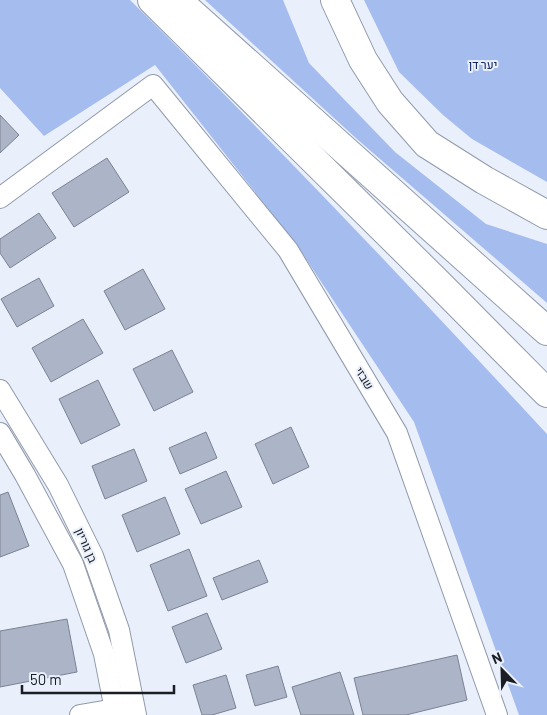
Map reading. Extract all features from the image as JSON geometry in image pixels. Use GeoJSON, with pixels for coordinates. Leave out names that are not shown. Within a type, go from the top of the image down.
{"type":"FeatureCollection","features":[{"type":"Feature","properties":{"kind":"highway"},"geometry":{"type":"LineString","coordinates":[[152,0],[547,393]]}},
{"type":"Feature","properties":{"kind":"highway"},"geometry":{"type":"LineString","coordinates":[[178,0],[547,331]]}},
{"type":"Feature","properties":{"kind":"highway"},"geometry":{"type":"LineString","coordinates":[[335,0],[364,60],[390,102],[427,144],[484,180],[547,215]]}},
{"type":"Feature","properties":{"kind":"highway"},"geometry":{"type":"LineString","coordinates":[[438,283],[547,410]]}},
{"type":"Feature","properties":{"kind":"street","name":"שבזי"},"geometry":{"type":"LineString","coordinates":[[0,198],[153,85],[288,250],[397,433],[497,715]]}},
{"type":"Feature","properties":{"kind":"street","name":"בן גוריון"},"geometry":{"type":"LineString","coordinates":[[0,390],[58,485],[93,556],[119,630],[125,711]]}},
{"type":"Feature","properties":{"kind":"street","name":"בן גוריון"},"geometry":{"type":"LineString","coordinates":[[0,433],[73,564],[125,711]]}},
{"type":"Feature","properties":{"kind":"street"},"geometry":{"type":"LineString","coordinates":[[80,715],[125,711]]}},
{"type":"Feature","properties":{"kind":"green space"},"geometry":{"type":"Polygon","coordinates":[[[0,0],[130,0],[341,215],[547,434],[547,715],[519,715],[414,422],[296,244],[155,65],[44,136],[0,88],[0,0]]]}},
{"type":"Feature","properties":{"kind":"green space"},"geometry":{"type":"Polygon","coordinates":[[[205,0],[283,0],[309,63],[395,152],[486,224],[547,244],[547,303],[358,140],[205,0]]]}},
{"type":"Feature","properties":{"kind":"green space","name":"יער דן"},"geometry":{"type":"Polygon","coordinates":[[[364,0],[547,0],[547,182],[472,139],[443,115],[399,72],[364,0]]]}},
{"type":"Feature","properties":{"kind":"building"},"geometry":{"type":"Polygon","coordinates":[[[0,115],[19,135],[0,153],[0,115]]]}},
{"type":"Feature","properties":{"kind":"building"},"geometry":{"type":"Polygon","coordinates":[[[107,158],[129,192],[74,227],[52,193],[107,158]]]}},
{"type":"Feature","properties":{"kind":"building"},"geometry":{"type":"Polygon","coordinates":[[[39,213],[56,238],[10,268],[0,253],[0,239],[39,213]]]}},
{"type":"Feature","properties":{"kind":"building"},"geometry":{"type":"Polygon","coordinates":[[[143,269],[165,309],[125,330],[104,291],[143,269]]]}},
{"type":"Feature","properties":{"kind":"building"},"geometry":{"type":"Polygon","coordinates":[[[39,278],[54,306],[17,327],[1,299],[39,278]]]}},
{"type":"Feature","properties":{"kind":"building"},"geometry":{"type":"Polygon","coordinates":[[[83,319],[103,353],[51,382],[32,348],[83,319]]]}},
{"type":"Feature","properties":{"kind":"building"},"geometry":{"type":"Polygon","coordinates":[[[172,350],[193,392],[154,411],[133,369],[172,350]]]}},
{"type":"Feature","properties":{"kind":"building"},"geometry":{"type":"Polygon","coordinates":[[[98,380],[120,425],[81,444],[59,399],[98,380]]]}},
{"type":"Feature","properties":{"kind":"building"},"geometry":{"type":"Polygon","coordinates":[[[291,427],[309,467],[273,484],[255,444],[291,427]]]}},
{"type":"Feature","properties":{"kind":"building"},"geometry":{"type":"Polygon","coordinates":[[[206,432],[217,458],[180,474],[169,448],[206,432]]]}},
{"type":"Feature","properties":{"kind":"building"},"geometry":{"type":"Polygon","coordinates":[[[134,449],[147,481],[105,499],[92,466],[134,449]]]}},
{"type":"Feature","properties":{"kind":"building"},"geometry":{"type":"Polygon","coordinates":[[[226,471],[242,507],[201,524],[185,489],[226,471]]]}},
{"type":"Feature","properties":{"kind":"building"},"geometry":{"type":"Polygon","coordinates":[[[8,492],[29,546],[0,557],[0,495],[8,492]]]}},
{"type":"Feature","properties":{"kind":"building"},"geometry":{"type":"Polygon","coordinates":[[[165,497],[180,534],[137,552],[122,515],[165,497]]]}},
{"type":"Feature","properties":{"kind":"building"},"geometry":{"type":"Polygon","coordinates":[[[189,549],[207,596],[168,611],[150,565],[189,549]]]}},
{"type":"Feature","properties":{"kind":"building"},"geometry":{"type":"Polygon","coordinates":[[[259,560],[268,582],[222,600],[213,578],[259,560]]]}},
{"type":"Feature","properties":{"kind":"building"},"geometry":{"type":"Polygon","coordinates":[[[207,613],[222,649],[186,663],[172,627],[207,613]]]}},
{"type":"Feature","properties":{"kind":"building"},"geometry":{"type":"Polygon","coordinates":[[[67,619],[77,672],[0,687],[0,631],[67,619]]]}},
{"type":"Feature","properties":{"kind":"building"},"geometry":{"type":"Polygon","coordinates":[[[457,655],[467,700],[406,715],[363,715],[354,678],[457,655]]]}},
{"type":"Feature","properties":{"kind":"building"},"geometry":{"type":"Polygon","coordinates":[[[278,666],[287,697],[255,706],[246,675],[278,666]]]}},
{"type":"Feature","properties":{"kind":"building"},"geometry":{"type":"Polygon","coordinates":[[[340,672],[354,715],[301,715],[292,687],[340,672]]]}},
{"type":"Feature","properties":{"kind":"building"},"geometry":{"type":"Polygon","coordinates":[[[226,675],[236,708],[212,715],[202,715],[193,685],[226,675]]]}}]}
